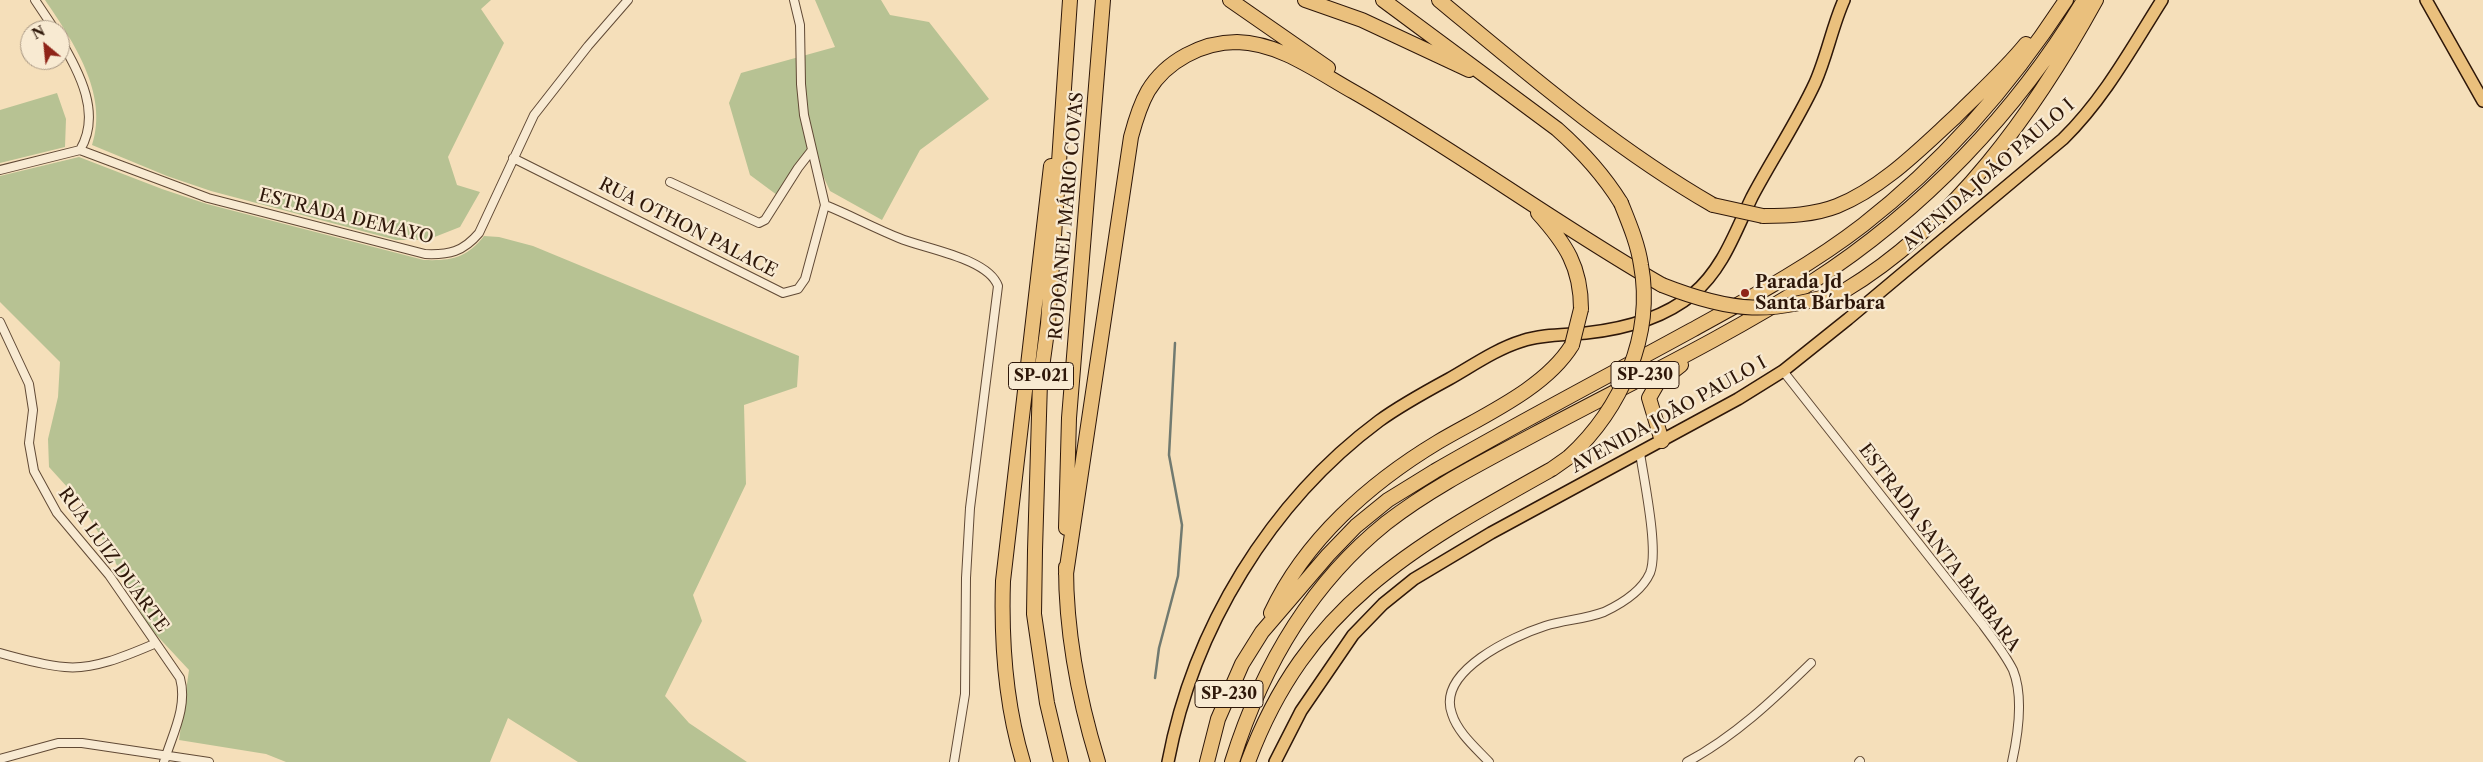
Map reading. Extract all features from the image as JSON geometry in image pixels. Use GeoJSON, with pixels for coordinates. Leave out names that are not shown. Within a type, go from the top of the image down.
{"type":"FeatureCollection","features":[{"type":"Feature","properties":{"kind":"highway","name":"RODOANEL MÁRIO COVAS"},"geometry":{"type":"LineString","coordinates":[[1059,757],[1047,703],[1034,614],[1036,465],[1040,382],[1048,315],[1070,0]]}},
{"type":"Feature","properties":{"kind":"highway","name":"RODOANEL MÁRIO COVAS"},"geometry":{"type":"LineString","coordinates":[[1098,762],[1086,721],[1074,659],[1066,574],[1070,418],[1103,0]]}},
{"type":"Feature","properties":{"kind":"highway"},"geometry":{"type":"LineString","coordinates":[[1230,0],[1396,116],[1662,285],[1700,300],[1737,307],[1769,308],[1806,303],[1844,291],[1875,272],[1902,251],[1962,191],[2024,115],[2096,0]]}},
{"type":"Feature","properties":{"kind":"highway"},"geometry":{"type":"LineString","coordinates":[[1305,0],[1389,32],[1503,88]]}},
{"type":"Feature","properties":{"kind":"highway"},"geometry":{"type":"LineString","coordinates":[[1248,762],[1277,697],[1298,665],[1340,612],[1383,573],[1420,546],[1552,469],[1569,457],[1594,431],[1614,400],[1629,374],[1638,344],[1644,304],[1642,265],[1621,204],[1604,175],[1584,153],[1503,88],[1383,0]]}},
{"type":"Feature","properties":{"kind":"highway"},"geometry":{"type":"LineString","coordinates":[[1427,0],[1504,54]]}},
{"type":"Feature","properties":{"kind":"highway"},"geometry":{"type":"LineString","coordinates":[[1439,0],[1504,54],[1640,160],[1713,205],[1763,216],[1814,213],[1838,206],[1887,176],[1924,146],[2016,56],[2061,0]]}},
{"type":"Feature","properties":{"kind":"highway","name":"SP-230"},"geometry":{"type":"LineString","coordinates":[[1207,762],[1218,719],[1242,664],[1262,632],[1328,555],[1356,526],[1388,500],[1485,442],[1761,292],[1863,224],[1952,146],[1999,94],[2039,42],[2066,0]]}},
{"type":"Feature","properties":{"kind":"highway","name":"SP-230"},"geometry":{"type":"LineString","coordinates":[[1232,762],[1253,701],[1269,666],[1286,638],[1317,593],[1348,558],[1386,523],[1467,470],[1757,315],[1860,250],[1902,216],[1957,163],[2027,83],[2084,0]]}},
{"type":"Feature","properties":{"kind":"highway"},"geometry":{"type":"LineString","coordinates":[[1066,574],[1106,311],[1123,179],[1138,112],[1148,91],[1163,73],[1182,57],[1201,48],[1237,42],[1276,50],[1396,116]]}},
{"type":"Feature","properties":{"kind":"highway"},"geometry":{"type":"LineString","coordinates":[[1024,762],[1007,690],[1002,634],[1003,581],[1041,240],[1064,84]]}},
{"type":"Feature","properties":{"kind":"highway"},"geometry":{"type":"LineString","coordinates":[[1262,632],[1282,589],[1308,553],[1350,508],[1386,478],[1436,443],[1496,408],[1548,374],[1565,356],[1572,345],[1581,309],[1581,287],[1575,265],[1562,242],[1526,199]]}},
{"type":"Feature","properties":{"kind":"highway"},"geometry":{"type":"LineString","coordinates":[[1662,442],[1650,398],[1657,384],[1667,374],[1757,315]]}},
{"type":"Feature","properties":{"kind":"main road"},"geometry":{"type":"LineString","coordinates":[[1168,762],[1182,705],[1191,678],[1231,591],[1250,558],[1278,522],[1341,453],[1398,408],[1502,349],[1522,340],[1542,336],[1588,333],[1648,319],[1676,306],[1709,279],[1724,258],[1754,195],[1816,81],[1844,0]]}},
{"type":"Feature","properties":{"kind":"main road","name":"AVENIDA JOÃO PAULO I"},"geometry":{"type":"LineString","coordinates":[[1275,762],[1288,733],[1326,671],[1352,635],[1383,604],[1414,579],[1467,547],[1662,442],[1783,371],[1848,319],[2068,134],[2090,112],[2108,87],[2162,0]]}},
{"type":"Feature","properties":{"kind":"main road"},"geometry":{"type":"LineString","coordinates":[[2426,0],[2483,101]]}},
{"type":"Feature","properties":{"kind":"street"},"geometry":{"type":"LineString","coordinates":[[35,0],[48,20]]}},
{"type":"Feature","properties":{"kind":"street","name":"ESTRADA DEMAYO"},"geometry":{"type":"LineString","coordinates":[[80,150],[208,198],[425,254],[445,255],[464,248],[479,233],[534,116],[628,0]]}},
{"type":"Feature","properties":{"kind":"street"},"geometry":{"type":"LineString","coordinates":[[794,0],[800,25],[803,107],[825,205],[900,238],[982,268],[993,276],[998,286],[999,294],[970,508],[966,578],[965,694],[954,762]]}},
{"type":"Feature","properties":{"kind":"street"},"geometry":{"type":"LineString","coordinates":[[0,170],[80,150],[89,130],[87,98],[70,58]]}},
{"type":"Feature","properties":{"kind":"street"},"geometry":{"type":"LineString","coordinates":[[670,182],[759,223],[765,220],[798,168],[812,150]]}},
{"type":"Feature","properties":{"kind":"street","name":"RUA OTHON PALACE"},"geometry":{"type":"LineString","coordinates":[[513,158],[783,293],[798,290],[805,279],[825,205]]}},
{"type":"Feature","properties":{"kind":"street","name":"RUA LUIZ DUARTE"},"geometry":{"type":"LineString","coordinates":[[0,322],[29,384],[33,410],[28,443],[34,471],[57,513],[109,576],[154,644],[178,675],[182,684],[177,726],[164,759]]}},
{"type":"Feature","properties":{"kind":"street","name":"ESTRADA SANTA BARBARA"},"geometry":{"type":"LineString","coordinates":[[1783,371],[1977,617],[2003,653],[2012,670],[2018,690],[2017,734],[2012,762]]}},
{"type":"Feature","properties":{"kind":"street"},"geometry":{"type":"LineString","coordinates":[[1489,762],[1461,730],[1451,713],[1451,694],[1455,683],[1474,663],[1501,645],[1547,626],[1602,613],[1624,602],[1645,581],[1650,572],[1654,553],[1640,453]]}},
{"type":"Feature","properties":{"kind":"street"},"geometry":{"type":"LineString","coordinates":[[0,653],[49,665],[80,667],[98,664],[154,644]]}},
{"type":"Feature","properties":{"kind":"street"},"geometry":{"type":"LineString","coordinates":[[1688,762],[1726,738],[1811,663]]}},
{"type":"Feature","properties":{"kind":"street"},"geometry":{"type":"LineString","coordinates":[[0,759],[58,743],[82,743],[164,759],[210,762]]}},
{"type":"Feature","properties":{"kind":"green space"},"geometry":{"type":"Polygon","coordinates":[[[45,0],[491,0],[481,9],[504,43],[448,157],[457,185],[480,192],[460,227],[427,240],[396,240],[211,191],[167,176],[92,145],[96,126],[96,107],[92,88],[77,50],[70,38],[70,20],[58,20],[45,0]]]}},
{"type":"Feature","properties":{"kind":"green space"},"geometry":{"type":"Polygon","coordinates":[[[815,0],[881,0],[890,15],[929,22],[989,99],[920,150],[882,220],[830,191],[814,156],[798,162],[777,195],[750,175],[729,103],[741,73],[835,47],[815,0]]]}},
{"type":"Feature","properties":{"kind":"green space"},"geometry":{"type":"Polygon","coordinates":[[[57,93],[66,119],[65,147],[0,163],[0,110],[57,93]]]}},
{"type":"Feature","properties":{"kind":"green space"},"geometry":{"type":"Polygon","coordinates":[[[79,157],[207,204],[424,260],[442,260],[458,257],[465,254],[484,236],[499,237],[533,246],[799,356],[797,387],[744,405],[746,484],[693,595],[702,621],[665,696],[689,723],[747,762],[578,762],[508,718],[490,762],[286,762],[266,754],[179,740],[189,670],[148,626],[109,550],[78,499],[49,467],[48,439],[58,397],[60,362],[0,302],[0,176],[79,157]]]}},
{"type":"Feature","properties":{"kind":"waterway"},"geometry":{"type":"LineString","coordinates":[[1155,678],[1159,648],[1178,576],[1182,525],[1169,455],[1175,343]]}},
{"type":"Feature","properties":{"kind":"place","name":"Parada Jd Santa Bárbara"},"geometry":{"type":"Point","coordinates":[1745,293]}}]}
